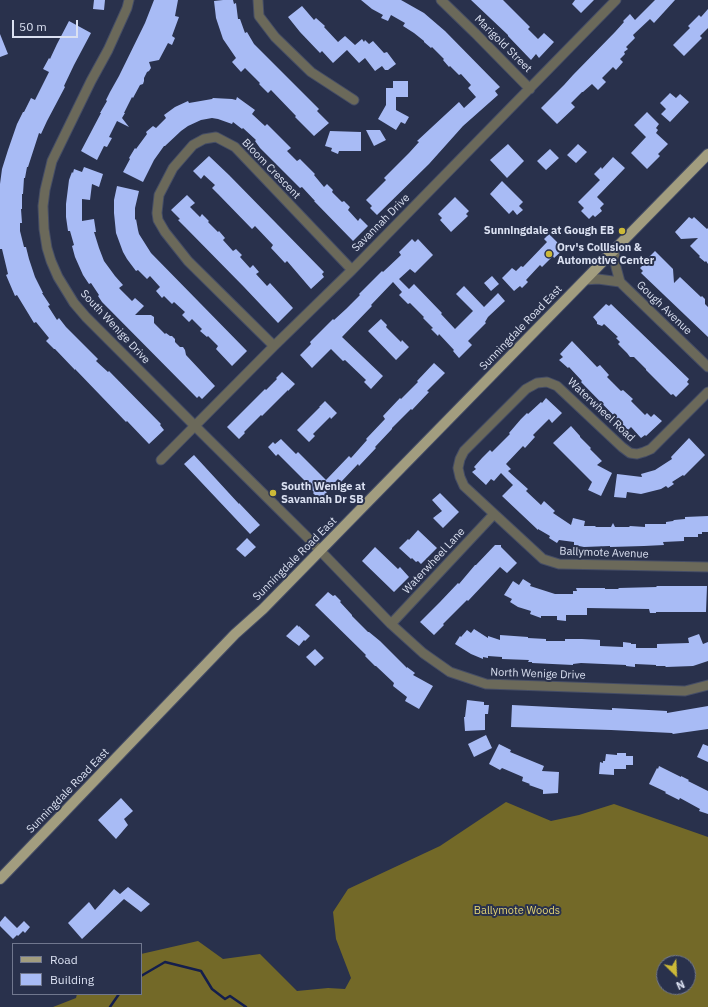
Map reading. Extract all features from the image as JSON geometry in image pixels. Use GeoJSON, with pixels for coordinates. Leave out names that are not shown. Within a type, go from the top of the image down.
{"type":"FeatureCollection","features":[{"type":"Feature","properties":{"kind":"main road","name":"Sunningdale Road East"},"geometry":{"type":"LineString","coordinates":[[0,879],[235,634],[320,551],[708,154]]}},
{"type":"Feature","properties":{"kind":"street","name":"South Wenige Drive"},"geometry":{"type":"LineString","coordinates":[[129,0],[128,8],[108,50],[91,81],[52,161],[47,178],[43,206],[44,229],[51,261],[74,303],[86,317],[320,551]]}},
{"type":"Feature","properties":{"kind":"street"},"geometry":{"type":"LineString","coordinates":[[258,0],[259,16],[275,37],[311,72],[354,100]]}},
{"type":"Feature","properties":{"kind":"street","name":"Marigold Street"},"geometry":{"type":"LineString","coordinates":[[441,0],[530,89]]}},
{"type":"Feature","properties":{"kind":"street","name":"Savannah Drive"},"geometry":{"type":"LineString","coordinates":[[161,460],[352,270],[616,0]]}},
{"type":"Feature","properties":{"kind":"street","name":"Bloom Crescent"},"geometry":{"type":"LineString","coordinates":[[274,346],[188,261],[165,232],[158,220],[157,213],[159,195],[174,168],[193,145],[204,139],[216,137],[235,147],[352,270]]}},
{"type":"Feature","properties":{"kind":"street","name":"Gough Avenue"},"geometry":{"type":"LineString","coordinates":[[614,250],[620,282],[708,367]]}},
{"type":"Feature","properties":{"kind":"street","name":"Gough Avenue"},"geometry":{"type":"LineString","coordinates":[[585,280],[598,279],[620,282]]}},
{"type":"Feature","properties":{"kind":"street","name":"Waterwheel Road"},"geometry":{"type":"LineString","coordinates":[[494,514],[464,486],[459,473],[460,459],[464,451],[526,389],[532,385],[547,382],[558,386],[622,447],[630,453],[637,454],[651,449],[708,392]]}},
{"type":"Feature","properties":{"kind":"street","name":"Ballymote Avenue"},"geometry":{"type":"LineString","coordinates":[[494,514],[543,559],[558,564],[708,567]]}},
{"type":"Feature","properties":{"kind":"street","name":"Waterwheel Lane"},"geometry":{"type":"LineString","coordinates":[[391,624],[494,514]]}},
{"type":"Feature","properties":{"kind":"street","name":"North Wenige Drive"},"geometry":{"type":"LineString","coordinates":[[320,551],[391,624],[423,653],[450,672],[486,684],[685,691],[708,685]]}},
{"type":"Feature","properties":{"kind":"green space","name":"Ballymote Woods"},"geometry":{"type":"Polygon","coordinates":[[[506,802],[551,821],[579,815],[614,804],[708,837],[708,1007],[53,1007],[76,998],[77,995],[142,995],[142,954],[198,941],[223,959],[260,954],[297,991],[328,988],[345,989],[351,978],[336,939],[333,912],[348,889],[440,846],[506,802]]]}},
{"type":"Feature","properties":{"kind":"building"},"geometry":{"type":"Polygon","coordinates":[[[94,0],[105,0],[104,10],[93,9],[94,0]]]}},
{"type":"Feature","properties":{"kind":"building"},"geometry":{"type":"Polygon","coordinates":[[[154,0],[178,0],[175,16],[179,17],[172,36],[175,38],[172,45],[168,43],[159,60],[149,62],[151,68],[144,78],[143,84],[140,85],[133,98],[132,97],[122,118],[129,127],[117,121],[109,137],[112,138],[107,147],[104,146],[97,160],[81,151],[145,23],[154,0]]]}},
{"type":"Feature","properties":{"kind":"building"},"geometry":{"type":"Polygon","coordinates":[[[233,0],[234,4],[236,3],[238,19],[240,19],[245,33],[247,32],[254,44],[319,109],[317,111],[329,123],[314,136],[271,90],[268,93],[245,68],[241,72],[232,62],[236,58],[223,39],[216,18],[214,1],[233,0]]]}},
{"type":"Feature","properties":{"kind":"building"},"geometry":{"type":"Polygon","coordinates":[[[361,0],[401,0],[424,13],[445,31],[500,87],[495,91],[498,95],[463,126],[429,164],[377,215],[370,208],[372,206],[366,200],[386,180],[384,178],[419,142],[417,141],[459,102],[464,108],[476,97],[468,88],[471,85],[461,74],[459,75],[450,66],[449,67],[443,60],[444,59],[432,47],[431,48],[414,33],[403,26],[405,23],[391,15],[388,21],[381,18],[383,15],[372,9],[361,0]]]}},
{"type":"Feature","properties":{"kind":"building"},"geometry":{"type":"Polygon","coordinates":[[[471,0],[503,0],[530,27],[528,29],[538,39],[544,33],[554,42],[539,58],[536,54],[531,60],[508,35],[471,0]]]}},
{"type":"Feature","properties":{"kind":"building"},"geometry":{"type":"Polygon","coordinates":[[[575,0],[594,0],[581,13],[572,4],[575,0]]]}},
{"type":"Feature","properties":{"kind":"building"},"geometry":{"type":"Polygon","coordinates":[[[655,0],[675,0],[654,23],[650,19],[633,35],[635,38],[626,47],[628,49],[624,52],[625,54],[620,59],[623,62],[616,70],[613,67],[602,78],[606,82],[598,90],[592,84],[582,92],[571,103],[575,107],[557,124],[541,108],[615,32],[630,14],[635,20],[655,0]]]}},
{"type":"Feature","properties":{"kind":"building"},"geometry":{"type":"Polygon","coordinates":[[[302,6],[314,20],[316,18],[325,26],[324,27],[338,42],[345,36],[355,45],[362,39],[364,42],[365,40],[369,44],[373,41],[384,53],[387,52],[396,64],[388,70],[385,70],[382,66],[375,71],[365,58],[359,63],[347,50],[333,63],[322,51],[320,53],[288,17],[302,6]]]}},
{"type":"Feature","properties":{"kind":"building"},"geometry":{"type":"Polygon","coordinates":[[[708,9],[708,28],[700,36],[702,38],[684,56],[673,45],[690,28],[688,26],[699,15],[701,17],[708,9]]]}},
{"type":"Feature","properties":{"kind":"building"},"geometry":{"type":"Polygon","coordinates":[[[69,21],[91,33],[41,134],[39,133],[24,178],[21,209],[22,223],[20,223],[20,231],[35,277],[42,293],[50,305],[48,306],[57,320],[59,318],[98,359],[96,361],[108,372],[109,371],[161,424],[160,425],[164,430],[149,444],[46,341],[49,338],[36,322],[34,323],[17,295],[15,296],[6,275],[8,274],[2,249],[0,249],[0,184],[2,169],[17,124],[31,98],[35,100],[49,72],[43,69],[49,58],[50,59],[69,21]]]}},
{"type":"Feature","properties":{"kind":"building"},"geometry":{"type":"Polygon","coordinates":[[[0,34],[8,54],[0,57],[0,34]]]}},
{"type":"Feature","properties":{"kind":"building"},"geometry":{"type":"Polygon","coordinates":[[[393,81],[408,81],[408,97],[396,97],[396,110],[409,117],[405,124],[401,122],[396,130],[378,119],[386,105],[386,88],[393,88],[393,81]]]}},
{"type":"Feature","properties":{"kind":"building"},"geometry":{"type":"Polygon","coordinates":[[[670,93],[676,98],[680,94],[689,102],[670,122],[661,114],[666,109],[660,103],[670,93]]]}},
{"type":"Feature","properties":{"kind":"building"},"geometry":{"type":"Polygon","coordinates":[[[237,97],[255,110],[252,114],[265,126],[267,124],[291,148],[287,151],[297,161],[300,159],[315,174],[314,175],[324,187],[327,184],[333,190],[332,192],[342,202],[344,201],[350,207],[348,210],[358,221],[360,218],[368,226],[353,241],[302,187],[300,188],[260,148],[255,141],[256,140],[243,128],[242,129],[233,122],[232,124],[212,118],[201,120],[188,126],[164,146],[154,160],[143,182],[123,172],[135,148],[136,149],[147,134],[146,132],[153,126],[156,128],[166,118],[164,115],[175,107],[188,101],[189,103],[213,98],[236,100],[237,97]]]}},
{"type":"Feature","properties":{"kind":"building"},"geometry":{"type":"Polygon","coordinates":[[[647,112],[659,124],[656,128],[658,130],[656,133],[668,144],[658,154],[660,156],[647,169],[631,153],[646,137],[634,125],[647,112]]]}},
{"type":"Feature","properties":{"kind":"building"},"geometry":{"type":"Polygon","coordinates":[[[366,130],[380,130],[386,140],[374,146],[366,130]]]}},
{"type":"Feature","properties":{"kind":"building"},"geometry":{"type":"Polygon","coordinates":[[[330,131],[361,132],[361,151],[339,151],[338,154],[331,151],[332,148],[325,146],[330,131]]]}},
{"type":"Feature","properties":{"kind":"building"},"geometry":{"type":"Polygon","coordinates":[[[508,144],[524,161],[507,178],[490,160],[508,144]]]}},
{"type":"Feature","properties":{"kind":"building"},"geometry":{"type":"Polygon","coordinates":[[[578,144],[587,152],[576,163],[567,155],[578,144]]]}},
{"type":"Feature","properties":{"kind":"building"},"geometry":{"type":"Polygon","coordinates":[[[550,149],[559,158],[546,170],[537,161],[550,149]]]}},
{"type":"Feature","properties":{"kind":"building"},"geometry":{"type":"Polygon","coordinates":[[[209,156],[324,272],[322,274],[324,277],[311,289],[287,261],[285,263],[271,248],[273,245],[255,226],[252,229],[212,188],[215,185],[204,175],[201,179],[193,171],[209,156]]]}},
{"type":"Feature","properties":{"kind":"building"},"geometry":{"type":"Polygon","coordinates":[[[613,157],[625,168],[597,197],[604,204],[600,208],[602,211],[595,217],[593,215],[589,219],[581,211],[584,208],[578,202],[600,180],[594,174],[601,167],[602,169],[613,157]]]}},
{"type":"Feature","properties":{"kind":"building"},"geometry":{"type":"Polygon","coordinates":[[[84,167],[103,174],[99,187],[92,184],[90,200],[82,199],[82,221],[94,219],[96,232],[94,232],[99,248],[104,261],[123,285],[119,288],[132,301],[135,298],[144,306],[135,315],[151,315],[154,317],[154,323],[165,334],[166,333],[172,336],[180,347],[183,347],[186,355],[215,386],[202,399],[199,396],[197,398],[102,302],[91,283],[89,284],[83,275],[75,257],[72,246],[74,245],[70,231],[68,231],[66,204],[69,180],[72,172],[73,173],[74,169],[82,172],[84,167]]]}},
{"type":"Feature","properties":{"kind":"building"},"geometry":{"type":"Polygon","coordinates":[[[502,181],[523,202],[519,206],[523,210],[517,215],[513,210],[509,214],[490,194],[502,181]]]}},
{"type":"Feature","properties":{"kind":"building"},"geometry":{"type":"Polygon","coordinates":[[[117,186],[139,191],[135,208],[135,220],[136,219],[139,234],[151,253],[247,351],[232,366],[216,349],[218,346],[208,336],[207,337],[200,331],[202,329],[192,319],[189,322],[182,315],[185,312],[174,302],[172,304],[164,296],[162,298],[156,291],[160,287],[150,276],[147,279],[138,270],[136,271],[127,259],[116,233],[114,200],[117,186]]]}},
{"type":"Feature","properties":{"kind":"building"},"geometry":{"type":"Polygon","coordinates":[[[187,195],[195,203],[190,207],[200,217],[202,214],[209,221],[208,222],[225,238],[223,240],[233,251],[236,249],[242,255],[240,257],[250,268],[253,265],[259,272],[256,274],[267,286],[270,283],[293,308],[278,323],[178,220],[180,219],[171,210],[187,195]]]}},
{"type":"Feature","properties":{"kind":"building"},"geometry":{"type":"Polygon","coordinates":[[[455,197],[469,211],[466,214],[468,216],[451,232],[440,220],[442,218],[438,214],[455,197]]]}},
{"type":"Feature","properties":{"kind":"building"},"geometry":{"type":"Polygon","coordinates":[[[689,217],[692,219],[694,217],[707,229],[708,228],[708,264],[699,257],[700,256],[690,246],[698,238],[681,239],[675,232],[689,217]]]}},
{"type":"Feature","properties":{"kind":"building"},"geometry":{"type":"Polygon","coordinates":[[[549,234],[564,249],[554,258],[553,256],[542,267],[540,265],[526,280],[528,282],[522,288],[520,286],[514,291],[502,278],[512,268],[516,271],[521,266],[523,267],[547,242],[544,239],[549,234]]]}},
{"type":"Feature","properties":{"kind":"building"},"geometry":{"type":"Polygon","coordinates":[[[412,239],[415,242],[418,239],[433,255],[415,273],[410,269],[399,279],[409,289],[414,284],[455,329],[473,311],[456,294],[464,286],[484,307],[498,293],[505,301],[488,317],[485,322],[486,323],[468,341],[472,345],[459,358],[453,351],[454,350],[439,334],[438,336],[431,329],[433,328],[423,318],[424,317],[410,303],[408,304],[399,295],[402,292],[393,282],[342,337],[383,376],[371,389],[364,382],[366,380],[331,349],[312,368],[300,355],[311,344],[310,342],[333,319],[334,320],[346,309],[382,271],[383,272],[401,255],[399,252],[412,239]]]}},
{"type":"Feature","properties":{"kind":"building"},"geometry":{"type":"Polygon","coordinates":[[[655,251],[673,269],[674,283],[680,277],[705,299],[705,304],[708,307],[708,337],[641,273],[643,271],[640,268],[643,265],[642,264],[655,251]]]}},
{"type":"Feature","properties":{"kind":"building"},"geometry":{"type":"Polygon","coordinates":[[[492,276],[499,284],[491,291],[484,283],[492,276]]]}},
{"type":"Feature","properties":{"kind":"building"},"geometry":{"type":"Polygon","coordinates":[[[606,304],[609,306],[611,304],[689,379],[687,382],[689,384],[676,397],[673,394],[671,395],[634,357],[630,357],[618,344],[620,342],[616,338],[618,337],[604,324],[602,326],[597,324],[593,317],[606,304]]]}},
{"type":"Feature","properties":{"kind":"building"},"geometry":{"type":"Polygon","coordinates":[[[381,319],[387,325],[386,327],[401,342],[402,340],[409,347],[396,360],[368,331],[381,319]]]}},
{"type":"Feature","properties":{"kind":"building"},"geometry":{"type":"Polygon","coordinates":[[[572,341],[597,367],[600,365],[609,375],[607,377],[621,391],[623,390],[633,399],[631,401],[645,415],[647,413],[651,417],[654,414],[662,421],[646,436],[645,435],[641,438],[631,427],[628,430],[581,382],[582,381],[569,367],[568,368],[559,360],[563,357],[560,354],[572,341]]]}},
{"type":"Feature","properties":{"kind":"building"},"geometry":{"type":"Polygon","coordinates":[[[434,363],[445,373],[427,391],[429,392],[412,410],[411,409],[392,428],[359,466],[358,464],[341,482],[338,479],[326,492],[329,495],[322,502],[304,482],[305,481],[278,454],[276,456],[268,447],[273,442],[275,444],[281,439],[296,454],[298,452],[326,480],[349,456],[351,458],[385,419],[383,416],[418,382],[417,381],[434,363]]]}},
{"type":"Feature","properties":{"kind":"building"},"geometry":{"type":"Polygon","coordinates":[[[282,372],[295,384],[262,416],[261,415],[239,439],[227,427],[277,379],[276,378],[282,372]]]}},
{"type":"Feature","properties":{"kind":"building"},"geometry":{"type":"Polygon","coordinates":[[[546,398],[562,413],[552,423],[549,419],[533,435],[535,437],[525,448],[523,446],[506,464],[511,469],[508,471],[528,489],[526,491],[541,505],[544,501],[555,511],[553,513],[571,525],[573,518],[585,521],[584,526],[596,527],[611,527],[613,523],[615,527],[645,527],[645,524],[666,524],[666,522],[685,519],[685,517],[708,516],[708,532],[698,534],[698,537],[684,537],[684,541],[663,542],[664,545],[584,547],[574,545],[574,542],[559,540],[557,543],[549,538],[550,536],[538,530],[502,496],[513,485],[501,473],[494,481],[491,479],[486,485],[472,472],[476,469],[474,467],[482,458],[490,450],[492,452],[510,434],[509,433],[527,413],[528,414],[541,402],[542,403],[546,398]]]}},
{"type":"Feature","properties":{"kind":"building"},"geometry":{"type":"Polygon","coordinates":[[[325,401],[337,413],[331,419],[330,417],[313,434],[315,436],[309,442],[297,430],[325,401]]]}},
{"type":"Feature","properties":{"kind":"building"},"geometry":{"type":"Polygon","coordinates":[[[571,426],[602,461],[597,465],[612,473],[601,496],[588,490],[592,482],[553,443],[571,426]]]}},
{"type":"Feature","properties":{"kind":"building"},"geometry":{"type":"Polygon","coordinates":[[[689,438],[705,455],[684,476],[683,475],[672,482],[674,484],[668,488],[666,486],[661,489],[641,494],[627,492],[626,498],[614,497],[617,474],[642,477],[641,474],[655,470],[672,459],[671,457],[689,438]]]}},
{"type":"Feature","properties":{"kind":"building"},"geometry":{"type":"Polygon","coordinates":[[[194,455],[260,525],[250,534],[184,464],[194,455]]]}},
{"type":"Feature","properties":{"kind":"building"},"geometry":{"type":"Polygon","coordinates":[[[440,493],[459,512],[443,528],[433,518],[442,511],[432,500],[440,493]]]}},
{"type":"Feature","properties":{"kind":"building"},"geometry":{"type":"Polygon","coordinates":[[[418,530],[437,548],[421,564],[412,558],[411,559],[399,548],[418,530]]]}},
{"type":"Feature","properties":{"kind":"building"},"geometry":{"type":"Polygon","coordinates":[[[247,538],[256,547],[245,557],[236,549],[247,538]]]}},
{"type":"Feature","properties":{"kind":"building"},"geometry":{"type":"Polygon","coordinates":[[[495,545],[501,545],[501,547],[517,563],[507,573],[500,567],[468,601],[467,600],[443,624],[444,625],[434,635],[420,622],[458,583],[459,584],[495,545]]]}},
{"type":"Feature","properties":{"kind":"building"},"geometry":{"type":"Polygon","coordinates":[[[375,547],[398,569],[400,567],[409,577],[394,592],[362,561],[375,547]]]}},
{"type":"Feature","properties":{"kind":"building"},"geometry":{"type":"Polygon","coordinates":[[[523,579],[531,584],[530,586],[555,594],[573,594],[573,591],[577,591],[576,588],[618,589],[657,587],[656,586],[707,586],[706,612],[650,613],[649,609],[587,608],[587,615],[566,615],[566,621],[557,620],[557,616],[541,616],[541,618],[530,614],[531,611],[518,607],[510,602],[512,599],[504,595],[513,581],[519,585],[523,579]]]}},
{"type":"Feature","properties":{"kind":"building"},"geometry":{"type":"Polygon","coordinates":[[[328,592],[333,596],[335,595],[352,616],[368,632],[380,641],[407,668],[415,673],[413,675],[433,686],[419,709],[405,701],[407,697],[393,686],[394,683],[375,666],[365,656],[366,655],[315,605],[328,592]]]}},
{"type":"Feature","properties":{"kind":"building"},"geometry":{"type":"Polygon","coordinates":[[[297,625],[310,636],[299,646],[286,636],[297,625]]]}},
{"type":"Feature","properties":{"kind":"building"},"geometry":{"type":"Polygon","coordinates":[[[474,629],[488,638],[488,636],[500,640],[500,635],[546,639],[546,641],[565,641],[565,639],[600,640],[600,646],[623,647],[623,642],[636,644],[636,648],[657,648],[657,644],[689,643],[688,638],[699,634],[703,644],[708,642],[708,661],[693,666],[666,667],[635,664],[635,667],[626,665],[581,663],[573,665],[532,663],[528,662],[529,660],[502,659],[502,657],[488,656],[488,658],[483,657],[483,659],[471,654],[455,644],[460,636],[461,637],[467,630],[471,633],[474,629]]]}},
{"type":"Feature","properties":{"kind":"building"},"geometry":{"type":"Polygon","coordinates":[[[315,649],[324,658],[315,666],[306,657],[315,649]]]}},
{"type":"Feature","properties":{"kind":"building"},"geometry":{"type":"Polygon","coordinates":[[[467,700],[484,702],[484,705],[489,705],[488,714],[485,714],[485,730],[465,731],[464,717],[467,700]]]}},
{"type":"Feature","properties":{"kind":"building"},"geometry":{"type":"Polygon","coordinates":[[[512,705],[612,710],[612,708],[667,711],[667,713],[708,706],[708,729],[673,734],[611,730],[511,727],[512,705]]]}},
{"type":"Feature","properties":{"kind":"building"},"geometry":{"type":"Polygon","coordinates":[[[486,735],[492,748],[474,757],[468,744],[486,735]]]}},
{"type":"Feature","properties":{"kind":"building"},"geometry":{"type":"Polygon","coordinates":[[[499,744],[511,750],[510,752],[544,766],[542,771],[559,772],[558,793],[543,794],[543,790],[522,781],[523,777],[502,768],[500,770],[489,764],[499,744]]]}},
{"type":"Feature","properties":{"kind":"building"},"geometry":{"type":"Polygon","coordinates":[[[703,744],[708,746],[708,762],[697,757],[703,744]]]}},
{"type":"Feature","properties":{"kind":"building"},"geometry":{"type":"Polygon","coordinates":[[[617,753],[626,753],[626,756],[633,756],[633,765],[626,765],[626,769],[614,769],[614,775],[599,774],[600,762],[603,763],[603,761],[605,761],[606,754],[617,755],[617,753]]]}},
{"type":"Feature","properties":{"kind":"building"},"geometry":{"type":"Polygon","coordinates":[[[659,766],[708,791],[708,814],[699,811],[700,809],[680,798],[679,800],[649,784],[659,766]]]}},
{"type":"Feature","properties":{"kind":"building"},"geometry":{"type":"Polygon","coordinates":[[[121,798],[133,811],[124,819],[128,825],[116,839],[98,820],[121,798]]]}},
{"type":"Feature","properties":{"kind":"building"},"geometry":{"type":"Polygon","coordinates":[[[128,887],[150,904],[141,912],[124,899],[82,939],[68,923],[89,902],[95,910],[114,889],[120,894],[128,887]]]}},
{"type":"Feature","properties":{"kind":"building"},"geometry":{"type":"Polygon","coordinates":[[[5,916],[17,928],[24,921],[30,927],[25,933],[23,931],[13,939],[0,926],[0,922],[5,916]]]}},
{"type":"Feature","properties":{"kind":"waterway"},"geometry":{"type":"LineString","coordinates":[[142,975],[165,962],[201,971],[212,989],[225,999],[230,996],[246,1007]]}},
{"type":"Feature","properties":{"kind":"waterway"},"geometry":{"type":"LineString","coordinates":[[110,1007],[118,995]]}},
{"type":"Feature","properties":{"kind":"place","name":"Sunningdale at Gough EB"},"geometry":{"type":"Point","coordinates":[622,231]}},
{"type":"Feature","properties":{"kind":"place","name":"Orv's Collision & Automotive Center"},"geometry":{"type":"Point","coordinates":[549,254]}},
{"type":"Feature","properties":{"kind":"place","name":"South Wenige at Savannah Dr SB"},"geometry":{"type":"Point","coordinates":[273,493]}}]}
